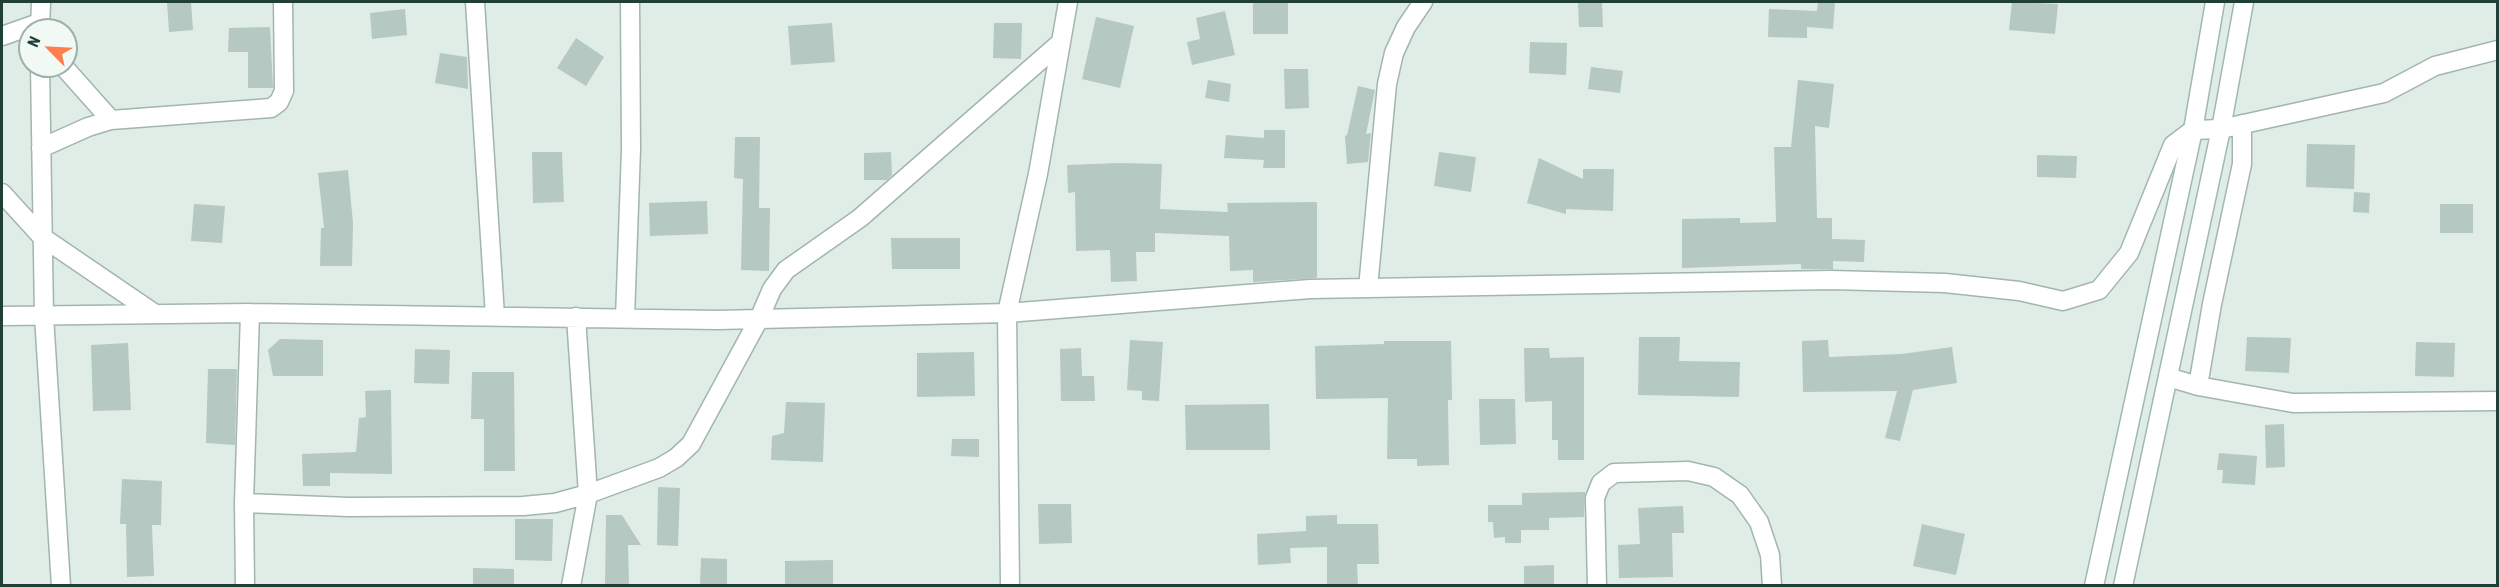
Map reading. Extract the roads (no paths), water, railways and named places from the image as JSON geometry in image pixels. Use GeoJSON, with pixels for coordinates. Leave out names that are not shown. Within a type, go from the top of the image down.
{"type":"FeatureCollection","features":[{"type":"Feature","properties":{"kind":"street"},"geometry":{"type":"LineString","coordinates":[[40,18],[41,2]]}},
{"type":"Feature","properties":{"kind":"street"},"geometry":{"type":"LineString","coordinates":[[41,148],[111,120],[271,108],[279,102],[284,92],[283,2]]}},
{"type":"Feature","properties":{"kind":"street"},"geometry":{"type":"LineString","coordinates":[[475,2],[495,316]]}},
{"type":"Feature","properties":{"kind":"street"},"geometry":{"type":"LineString","coordinates":[[625,318],[631,149],[630,2]]}},
{"type":"Feature","properties":{"kind":"street"},"geometry":{"type":"LineString","coordinates":[[1010,585],[1007,313],[1038,174],[1068,2]]}},
{"type":"Feature","properties":{"kind":"street"},"geometry":{"type":"LineString","coordinates":[[1368,288],[1387,84],[1394,53],[1406,27],[1423,2]]}},
{"type":"Feature","properties":{"kind":"street"},"geometry":{"type":"LineString","coordinates":[[2094,585],[2193,130],[2215,2]]}},
{"type":"Feature","properties":{"kind":"street"},"geometry":{"type":"LineString","coordinates":[[2123,585],[2221,129],[2244,2]]}},
{"type":"Feature","properties":{"kind":"street"},"geometry":{"type":"LineString","coordinates":[[2,36],[18,32]]}},
{"type":"Feature","properties":{"kind":"street"},"geometry":{"type":"LineString","coordinates":[[244,503],[349,507],[523,506],[555,503],[588,494],[659,468],[676,458],[691,444],[759,319],[772,289],[786,270],[860,218],[1060,43]]}},
{"type":"Feature","properties":{"kind":"street"},"geometry":{"type":"LineString","coordinates":[[2,316],[250,313],[759,319],[1007,313],[1310,289],[1843,280],[1945,283],[2019,291],[2063,301],[2099,290],[2129,253],[2173,145],[2193,130],[2221,129],[2384,93],[2435,66],[2498,50]]}},
{"type":"Feature","properties":{"kind":"street"},"geometry":{"type":"LineString","coordinates":[[40,78],[44,316],[63,581]]}},
{"type":"Feature","properties":{"kind":"street"},"geometry":{"type":"LineString","coordinates":[[74,78],[111,120]]}},
{"type":"Feature","properties":{"kind":"street"},"geometry":{"type":"LineString","coordinates":[[2198,386],[2212,304],[2242,164],[2242,124]]}},
{"type":"Feature","properties":{"kind":"street"},"geometry":{"type":"LineString","coordinates":[[2,193],[42,237],[155,314]]}},
{"type":"Feature","properties":{"kind":"street"},"geometry":{"type":"LineString","coordinates":[[245,585],[244,503],[250,313]]}},
{"type":"Feature","properties":{"kind":"street"},"geometry":{"type":"LineString","coordinates":[[571,585],[588,494],[576,317]]}},
{"type":"Feature","properties":{"kind":"street"},"geometry":{"type":"LineString","coordinates":[[2168,377],[2198,386],[2293,403],[2498,401]]}},
{"type":"Feature","properties":{"kind":"street"},"geometry":{"type":"LineString","coordinates":[[1597,585],[1595,498],[1601,483],[1614,473],[1688,471],[1714,477],[1740,495],[1759,522],[1770,555],[1772,585]]}}]}
